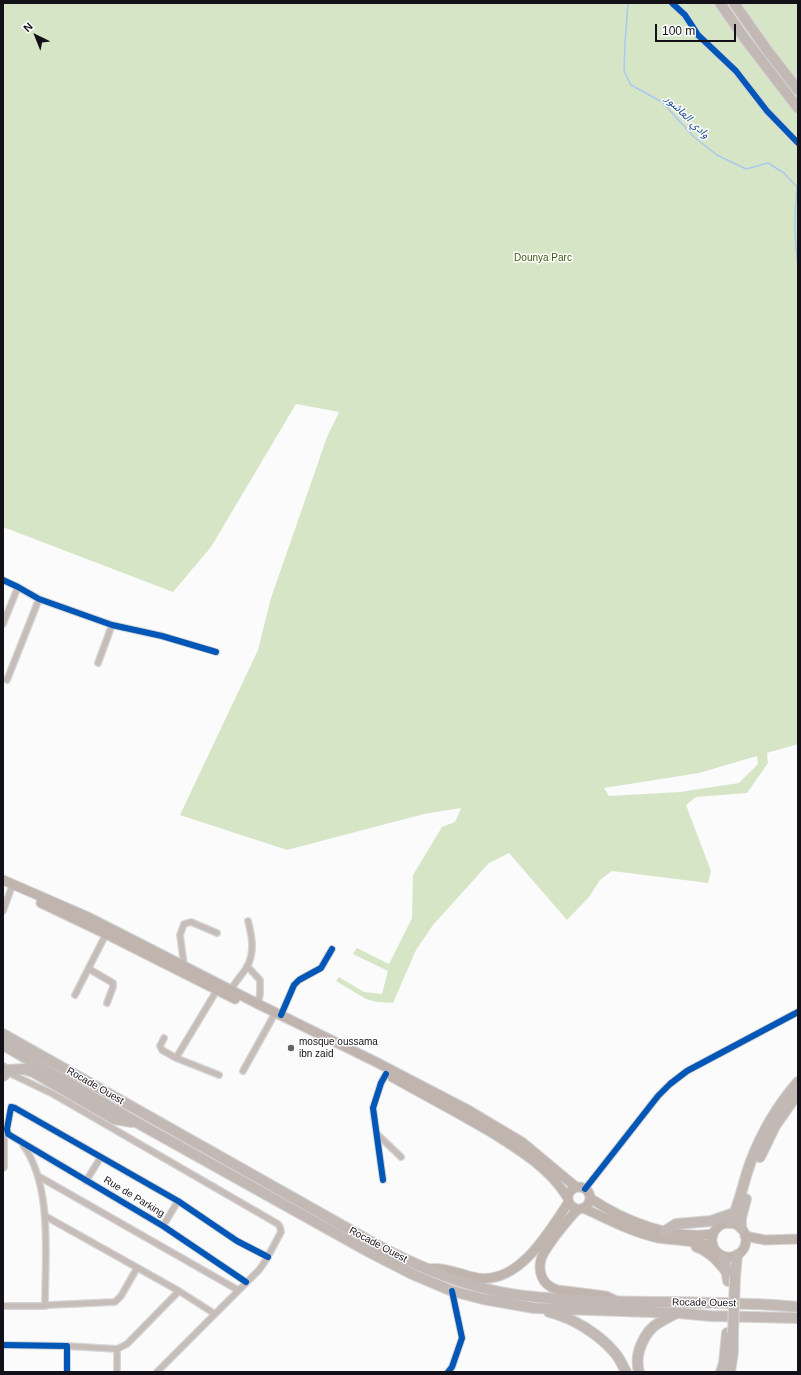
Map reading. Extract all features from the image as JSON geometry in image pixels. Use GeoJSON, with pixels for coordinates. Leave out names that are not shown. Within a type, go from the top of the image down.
{"type":"FeatureCollection","features":[{"type":"Feature","properties":{"kind":"highway"},"geometry":{"type":"LineString","coordinates":[[720,3],[768,70],[798,108]]}},
{"type":"Feature","properties":{"kind":"highway"},"geometry":{"type":"LineString","coordinates":[[734,3],[767,50],[798,90]]}},
{"type":"Feature","properties":{"kind":"highway","name":"Rocade Ouest"},"geometry":{"type":"LineString","coordinates":[[3,1034],[309,1207],[426,1270],[470,1284],[503,1292],[535,1297],[619,1302],[770,1305],[798,1307]]}},
{"type":"Feature","properties":{"kind":"highway","name":"Rocade Ouest"},"geometry":{"type":"LineString","coordinates":[[3,1045],[136,1122],[369,1252],[405,1271],[452,1291],[483,1299],[534,1308],[679,1312],[711,1316],[798,1318]]}},
{"type":"Feature","properties":{"kind":"highway"},"geometry":{"type":"LineString","coordinates":[[5,1071],[24,1069],[33,1072],[114,1119],[136,1122]]}},
{"type":"Feature","properties":{"kind":"highway"},"geometry":{"type":"LineString","coordinates":[[730,1223],[750,1162],[760,1140],[779,1106],[798,1082]]}},
{"type":"Feature","properties":{"kind":"highway"},"geometry":{"type":"LineString","coordinates":[[744,1236],[741,1218],[761,1153],[775,1126],[798,1092]]}},
{"type":"Feature","properties":{"kind":"highway"},"geometry":{"type":"LineString","coordinates":[[665,1231],[676,1224],[711,1221],[734,1213]]}},
{"type":"Feature","properties":{"kind":"highway"},"geometry":{"type":"LineString","coordinates":[[730,1277],[737,1255]]}},
{"type":"Feature","properties":{"kind":"highway"},"geometry":{"type":"LineString","coordinates":[[724,1257],[730,1277],[730,1333],[733,1352],[730,1372]]}},
{"type":"Feature","properties":{"kind":"highway"},"geometry":{"type":"LineString","coordinates":[[534,1308],[566,1318],[589,1331],[613,1351],[626,1372]]}},
{"type":"Feature","properties":{"kind":"highway"},"geometry":{"type":"LineString","coordinates":[[639,1372],[639,1354],[647,1334],[659,1322],[679,1312]]}},
{"type":"Feature","properties":{"kind":"highway"},"geometry":{"type":"LineString","coordinates":[[721,1372],[730,1333]]}},
{"type":"Feature","properties":{"kind":"main road"},"geometry":{"type":"LineString","coordinates":[[3,880],[88,918],[184,965],[258,1004],[277,1016]]}},
{"type":"Feature","properties":{"kind":"main road"},"geometry":{"type":"LineString","coordinates":[[7,888],[106,934],[217,990],[293,1024],[472,1121],[514,1146],[535,1162],[560,1185],[571,1206],[635,1231],[658,1238],[699,1242],[713,1248]]}},
{"type":"Feature","properties":{"kind":"main road"},"geometry":{"type":"LineString","coordinates":[[293,1024],[376,1062],[470,1111],[522,1142],[589,1193],[589,1203],[580,1209],[566,1223],[542,1256],[539,1268],[543,1279],[551,1287],[558,1290],[606,1296],[619,1302]]}},
{"type":"Feature","properties":{"kind":"main road"},"geometry":{"type":"LineString","coordinates":[[426,1270],[445,1269],[483,1278],[493,1278],[503,1275],[518,1266],[534,1250],[549,1232],[568,1200],[571,1190],[581,1188]]}},
{"type":"Feature","properties":{"kind":"main road"},"geometry":{"type":"LineString","coordinates":[[590,1198],[623,1218],[665,1231],[693,1235],[713,1234]]}},
{"type":"Feature","properties":{"kind":"main road"},"geometry":{"type":"LineString","coordinates":[[744,1236],[742,1251],[731,1257],[724,1257],[717,1253],[713,1248],[711,1241],[713,1234],[720,1226],[730,1223],[737,1225],[744,1236],[759,1243],[798,1244]]}},
{"type":"Feature","properties":{"kind":"main road"},"geometry":{"type":"LineString","coordinates":[[744,1236],[765,1240],[798,1240]]}},
{"type":"Feature","properties":{"kind":"main road"},"geometry":{"type":"LineString","coordinates":[[672,1240],[679,1244],[697,1247],[703,1250],[714,1258],[730,1277]]}},
{"type":"Feature","properties":{"kind":"street"},"geometry":{"type":"LineString","coordinates":[[672,3],[685,15],[698,35],[732,68],[771,115],[798,143]]}},
{"type":"Feature","properties":{"kind":"street"},"geometry":{"type":"LineString","coordinates":[[3,580],[39,599],[112,625],[162,636],[216,652]]}},
{"type":"Feature","properties":{"kind":"street"},"geometry":{"type":"LineString","coordinates":[[3,624],[18,587]]}},
{"type":"Feature","properties":{"kind":"street"},"geometry":{"type":"LineString","coordinates":[[7,680],[39,599]]}},
{"type":"Feature","properties":{"kind":"street"},"geometry":{"type":"LineString","coordinates":[[98,663],[112,625]]}},
{"type":"Feature","properties":{"kind":"street"},"geometry":{"type":"LineString","coordinates":[[3,910],[7,888]]}},
{"type":"Feature","properties":{"kind":"street"},"geometry":{"type":"LineString","coordinates":[[230,990],[247,966],[251,954],[252,942],[248,921]]}},
{"type":"Feature","properties":{"kind":"street"},"geometry":{"type":"LineString","coordinates":[[184,965],[180,935],[184,924],[191,922],[217,933]]}},
{"type":"Feature","properties":{"kind":"street"},"geometry":{"type":"LineString","coordinates":[[75,995],[106,934]]}},
{"type":"Feature","properties":{"kind":"street"},"geometry":{"type":"LineString","coordinates":[[243,1070],[277,1016],[294,985],[299,980],[321,968],[332,950]]}},
{"type":"Feature","properties":{"kind":"street"},"geometry":{"type":"LineString","coordinates":[[247,966],[260,980],[258,1004]]}},
{"type":"Feature","properties":{"kind":"street"},"geometry":{"type":"LineString","coordinates":[[89,969],[113,983],[107,1003]]}},
{"type":"Feature","properties":{"kind":"street"},"geometry":{"type":"LineString","coordinates":[[176,1058],[217,990]]}},
{"type":"Feature","properties":{"kind":"street"},"geometry":{"type":"LineString","coordinates":[[581,1188],[658,1096],[670,1084],[687,1071],[798,1012]]}},
{"type":"Feature","properties":{"kind":"street"},"geometry":{"type":"LineString","coordinates":[[164,1038],[160,1046],[161,1049],[176,1058],[219,1075]]}},
{"type":"Feature","properties":{"kind":"street"},"geometry":{"type":"LineString","coordinates":[[5,1071],[53,1094],[278,1224],[280,1227],[280,1232],[268,1257],[259,1270],[157,1372]]}},
{"type":"Feature","properties":{"kind":"street"},"geometry":{"type":"LineString","coordinates":[[383,1180],[380,1148],[376,1134],[373,1108],[381,1083],[386,1074]]}},
{"type":"Feature","properties":{"kind":"street"},"geometry":{"type":"LineString","coordinates":[[3,1167],[5,1136],[11,1107],[178,1201],[237,1241],[268,1257]]}},
{"type":"Feature","properties":{"kind":"street"},"geometry":{"type":"LineString","coordinates":[[376,1134],[401,1157]]}},
{"type":"Feature","properties":{"kind":"street","name":"Rue de Parking"},"geometry":{"type":"LineString","coordinates":[[5,1136],[20,1142],[163,1226],[246,1282]]}},
{"type":"Feature","properties":{"kind":"street"},"geometry":{"type":"LineString","coordinates":[[20,1142],[30,1155],[38,1176],[45,1216],[45,1306]]}},
{"type":"Feature","properties":{"kind":"street"},"geometry":{"type":"LineString","coordinates":[[86,1181],[101,1157]]}},
{"type":"Feature","properties":{"kind":"street"},"geometry":{"type":"LineString","coordinates":[[38,1176],[238,1290]]}},
{"type":"Feature","properties":{"kind":"street"},"geometry":{"type":"LineString","coordinates":[[163,1226],[178,1201]]}},
{"type":"Feature","properties":{"kind":"street"},"geometry":{"type":"LineString","coordinates":[[45,1216],[179,1291],[215,1314]]}},
{"type":"Feature","properties":{"kind":"street"},"geometry":{"type":"LineString","coordinates":[[3,1306],[45,1306],[115,1302],[121,1296],[137,1268]]}},
{"type":"Feature","properties":{"kind":"street"},"geometry":{"type":"LineString","coordinates":[[3,1346],[67,1346],[117,1349],[127,1344],[179,1291]]}},
{"type":"Feature","properties":{"kind":"street"},"geometry":{"type":"LineString","coordinates":[[448,1372],[452,1367],[462,1338],[452,1291]]}},
{"type":"Feature","properties":{"kind":"street"},"geometry":{"type":"LineString","coordinates":[[67,1346],[67,1372]]}},
{"type":"Feature","properties":{"kind":"street"},"geometry":{"type":"LineString","coordinates":[[117,1349],[117,1372]]}},
{"type":"Feature","properties":{"kind":"green space","name":"Dounya Parc"},"geometry":{"type":"Polygon","coordinates":[[[3,3],[798,3],[798,744],[767,753],[768,763],[747,793],[696,797],[686,805],[711,871],[708,883],[612,871],[600,880],[589,897],[567,920],[509,853],[489,863],[433,925],[416,950],[393,1003],[377,1002],[366,999],[336,981],[339,977],[364,992],[382,994],[388,971],[353,954],[357,948],[389,964],[412,918],[413,875],[442,827],[455,822],[461,808],[424,814],[287,850],[180,815],[258,650],[271,598],[327,437],[339,412],[296,404],[211,547],[173,592],[3,527],[3,3]],[[757,756],[699,773],[604,788],[609,796],[680,792],[739,783],[758,764],[757,756]]]}},
{"type":"Feature","properties":{"kind":"waterway","name":"وادي العاشور"},"geometry":{"type":"LineString","coordinates":[[628,3],[624,71],[631,85],[662,102],[694,137],[717,155],[746,169],[768,163],[784,173],[797,187],[795,226],[798,266]]}},
{"type":"Feature","properties":{"kind":"cycle path"},"geometry":{"type":"LineString","coordinates":[[672,3],[685,15],[698,35],[736,71],[767,111],[798,143]]}},
{"type":"Feature","properties":{"kind":"cycle path"},"geometry":{"type":"LineString","coordinates":[[3,580],[39,599],[112,625],[162,636],[216,652]]}},
{"type":"Feature","properties":{"kind":"cycle path"},"geometry":{"type":"LineString","coordinates":[[281,1015],[294,985],[299,980],[321,968],[332,949]]}},
{"type":"Feature","properties":{"kind":"cycle path"},"geometry":{"type":"LineString","coordinates":[[585,1189],[658,1096],[670,1084],[687,1071],[798,1012]]}},
{"type":"Feature","properties":{"kind":"cycle path"},"geometry":{"type":"LineString","coordinates":[[383,1180],[373,1108],[381,1083],[386,1074]]}},
{"type":"Feature","properties":{"kind":"cycle path"},"geometry":{"type":"LineString","coordinates":[[246,1282],[163,1226],[8,1134],[7,1129],[11,1107],[178,1201],[237,1241],[268,1257]]}},
{"type":"Feature","properties":{"kind":"cycle path"},"geometry":{"type":"LineString","coordinates":[[448,1372],[452,1367],[462,1338],[452,1291]]}},
{"type":"Feature","properties":{"kind":"cycle path"},"geometry":{"type":"LineString","coordinates":[[3,1345],[67,1346],[67,1372]]}},
{"type":"Feature","properties":{"kind":"place","name":"mosque oussama ibn zaid"},"geometry":{"type":"Point","coordinates":[291,1048]}}]}
